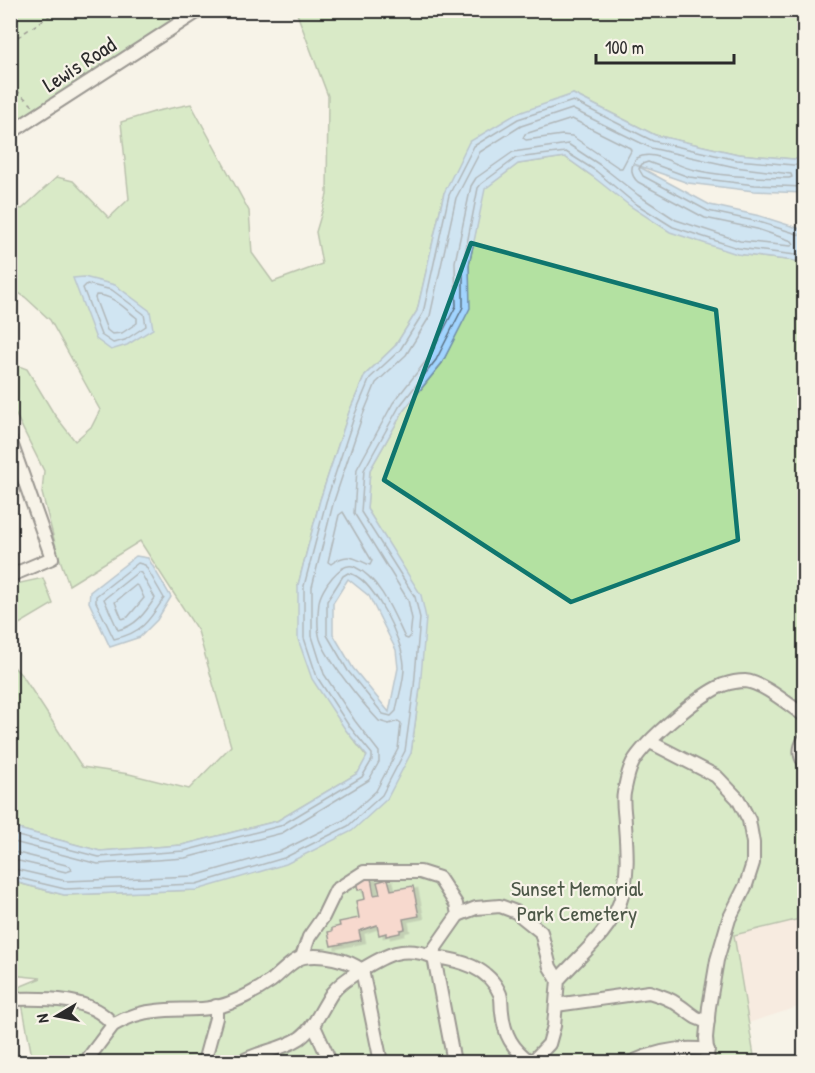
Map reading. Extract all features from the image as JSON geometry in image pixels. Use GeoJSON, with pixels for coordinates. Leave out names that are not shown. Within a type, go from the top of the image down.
{"type":"FeatureCollection","features":[{"type":"Feature","properties":{"kind":"street","name":"Lewis Road"},"geometry":{"type":"LineString","coordinates":[[10,133],[200,10]]}},
{"type":"Feature","properties":{"kind":"street"},"geometry":{"type":"LineString","coordinates":[[10,440],[52,558],[12,575]]}},
{"type":"Feature","properties":{"kind":"street"},"geometry":{"type":"LineString","coordinates":[[558,980],[608,927],[621,899],[626,877],[627,852],[623,797],[626,779],[633,762],[650,742],[677,717],[710,692],[725,684],[746,681],[760,686],[804,715]]}},
{"type":"Feature","properties":{"kind":"street"},"geometry":{"type":"LineString","coordinates":[[804,740],[801,746],[801,758],[804,762]]}},
{"type":"Feature","properties":{"kind":"street"},"geometry":{"type":"LineString","coordinates":[[632,1062],[652,1054],[688,1048],[708,1056],[708,1021],[717,960],[729,919],[746,885],[753,863],[753,843],[749,820],[738,799],[716,776],[650,742]]}},
{"type":"Feature","properties":{"kind":"street"},"geometry":{"type":"LineString","coordinates":[[88,1062],[89,1057],[113,1025],[129,1016],[147,1012],[200,1009],[250,995],[302,957],[309,937],[323,917],[336,890],[364,872],[420,872],[439,878],[456,904],[458,915]]}},
{"type":"Feature","properties":{"kind":"street"},"geometry":{"type":"LineString","coordinates":[[241,1062],[282,1048],[303,1036],[333,991],[383,956],[408,951],[421,952],[432,956],[458,960],[486,974],[501,995],[504,1029],[509,1042],[531,1062],[549,1044],[554,1026],[558,980],[550,967],[541,932],[516,912],[500,906],[476,908],[458,915],[432,956],[454,1062]]}},
{"type":"Feature","properties":{"kind":"street"},"geometry":{"type":"LineString","coordinates":[[302,957],[322,957],[344,961],[362,970]]}},
{"type":"Feature","properties":{"kind":"street"},"geometry":{"type":"LineString","coordinates":[[362,970],[381,1062]]}},
{"type":"Feature","properties":{"kind":"street"},"geometry":{"type":"LineString","coordinates":[[556,1005],[649,992],[661,995],[677,1004],[698,1020],[708,1021]]}},
{"type":"Feature","properties":{"kind":"street"},"geometry":{"type":"LineString","coordinates":[[10,999],[81,1003],[109,1019],[113,1025]]}},
{"type":"Feature","properties":{"kind":"street"},"geometry":{"type":"LineString","coordinates":[[204,1062],[216,1018],[216,1006]]}},
{"type":"Feature","properties":{"kind":"street"},"geometry":{"type":"LineString","coordinates":[[313,1024],[328,1062]]}},
{"type":"Feature","properties":{"kind":"path"},"geometry":{"type":"LineString","coordinates":[[10,42],[58,10]]}},
{"type":"Feature","properties":{"kind":"path"},"geometry":{"type":"LineString","coordinates":[[10,84],[26,97],[39,114]]}},
{"type":"Feature","properties":{"kind":"highlighted area"},"geometry":{"type":"Polygon","coordinates":[[[471,243],[716,310],[738,540],[571,602],[384,480],[471,243]]]}},
{"type":"Feature","properties":{"kind":"shaded area"},"geometry":{"type":"Polygon","coordinates":[[[804,918],[804,1005],[748,1023],[734,935],[804,918]]]}},
{"type":"Feature","properties":{"kind":"green space"},"geometry":{"type":"Polygon","coordinates":[[[10,11],[181,11],[187,21],[11,134],[10,11]]]}},
{"type":"Feature","properties":{"kind":"green space"},"geometry":{"type":"Polygon","coordinates":[[[296,11],[804,11],[804,160],[738,154],[655,135],[573,94],[444,193],[417,311],[395,346],[365,375],[349,412],[320,500],[298,585],[345,729],[367,757],[358,773],[277,821],[182,845],[100,851],[11,827],[11,664],[24,678],[82,767],[129,774],[189,789],[231,746],[198,631],[140,541],[69,585],[57,551],[42,493],[44,471],[11,405],[11,363],[27,369],[54,414],[75,441],[92,426],[100,410],[50,320],[25,297],[11,288],[11,207],[22,209],[57,177],[73,181],[109,218],[129,199],[121,122],[191,104],[249,211],[252,253],[273,282],[322,264],[316,232],[327,195],[328,96],[296,11]]]}},
{"type":"Feature","properties":{"kind":"green space","name":"Sunset Memorial Park Cemetery"},"geometry":{"type":"Polygon","coordinates":[[[565,157],[592,176],[737,254],[804,262],[804,918],[734,935],[755,1062],[33,1062],[19,987],[41,978],[11,975],[10,881],[64,895],[197,890],[411,753],[420,688],[392,550],[367,509],[370,470],[404,410],[442,363],[469,308],[469,265],[484,189],[518,164],[565,157]]]}},
{"type":"Feature","properties":{"kind":"green space"},"geometry":{"type":"Polygon","coordinates":[[[43,578],[53,604],[11,629],[11,585],[43,578]]]}},
{"type":"Feature","properties":{"kind":"water"},"geometry":{"type":"Polygon","coordinates":[[[573,94],[655,135],[738,154],[804,160],[804,193],[754,191],[688,183],[634,164],[710,205],[760,216],[804,230],[804,262],[737,254],[670,232],[630,206],[565,157],[518,164],[485,189],[469,265],[470,308],[442,363],[404,410],[370,470],[367,509],[421,595],[426,618],[411,753],[387,799],[352,831],[286,864],[197,890],[64,895],[11,881],[11,827],[100,851],[182,845],[277,821],[358,773],[367,756],[345,729],[312,679],[298,639],[298,585],[320,500],[349,412],[365,375],[395,346],[417,311],[444,193],[469,142],[516,114],[573,94]],[[348,579],[333,603],[333,634],[353,668],[389,712],[398,668],[396,650],[369,596],[348,579]]]}},
{"type":"Feature","properties":{"kind":"water"},"geometry":{"type":"Polygon","coordinates":[[[84,277],[115,285],[150,311],[153,329],[127,345],[111,350],[96,339],[73,278],[84,277]]]}},
{"type":"Feature","properties":{"kind":"water"},"geometry":{"type":"Polygon","coordinates":[[[136,556],[148,558],[171,597],[157,620],[140,637],[110,647],[89,602],[90,592],[136,556]]]}},
{"type":"Feature","properties":{"kind":"building"},"geometry":{"type":"Polygon","coordinates":[[[371,878],[374,895],[380,894],[377,882],[388,879],[391,890],[413,886],[419,916],[403,919],[405,929],[400,930],[400,933],[379,935],[377,925],[359,931],[361,940],[331,946],[328,932],[332,931],[332,928],[340,926],[339,922],[359,918],[356,901],[365,899],[363,889],[358,890],[356,881],[371,878]]]}}]}
